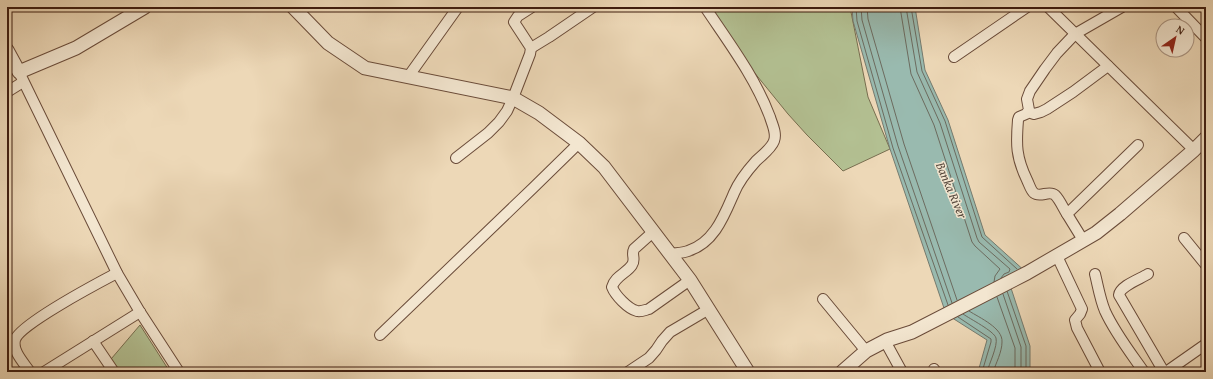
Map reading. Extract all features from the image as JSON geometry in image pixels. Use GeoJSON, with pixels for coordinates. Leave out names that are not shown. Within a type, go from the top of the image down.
{"type":"FeatureCollection","features":[{"type":"Feature","properties":{"kind":"street"},"geometry":{"type":"LineString","coordinates":[[7,92],[21,77],[76,48],[144,7]]}},
{"type":"Feature","properties":{"kind":"street"},"geometry":{"type":"LineString","coordinates":[[293,7],[328,43],[364,68],[513,98],[539,112],[578,143],[604,167],[690,280],[748,372]]}},
{"type":"Feature","properties":{"kind":"street"},"geometry":{"type":"LineString","coordinates":[[408,77],[458,7]]}},
{"type":"Feature","properties":{"kind":"street"},"geometry":{"type":"LineString","coordinates":[[456,158],[488,133],[507,111],[530,54],[531,48],[514,22],[518,16],[532,7]]}},
{"type":"Feature","properties":{"kind":"street"},"geometry":{"type":"LineString","coordinates":[[531,48],[550,38],[593,7]]}},
{"type":"Feature","properties":{"kind":"street"},"geometry":{"type":"LineString","coordinates":[[670,254],[688,252],[702,244],[716,229],[744,175],[770,148],[776,136],[764,102],[754,81],[705,7]]}},
{"type":"Feature","properties":{"kind":"street"},"geometry":{"type":"LineString","coordinates":[[954,57],[1027,7]]}},
{"type":"Feature","properties":{"kind":"street"},"geometry":{"type":"LineString","coordinates":[[842,372],[866,351],[885,341],[912,332],[1027,273],[1096,233],[1202,144],[1108,66],[1048,7]]}},
{"type":"Feature","properties":{"kind":"street"},"geometry":{"type":"LineString","coordinates":[[1028,112],[1027,99],[1030,91],[1045,69],[1075,34],[1122,7]]}},
{"type":"Feature","properties":{"kind":"street"},"geometry":{"type":"LineString","coordinates":[[1176,7],[1206,38]]}},
{"type":"Feature","properties":{"kind":"street"},"geometry":{"type":"LineString","coordinates":[[7,50],[117,273],[140,312],[179,372]]}},
{"type":"Feature","properties":{"kind":"street"},"geometry":{"type":"LineString","coordinates":[[1083,240],[1054,194],[1050,193],[1037,195],[1034,193],[1018,158],[1018,120],[1021,115],[1028,112],[1034,114],[1047,109],[1108,66]]}},
{"type":"Feature","properties":{"kind":"street"},"geometry":{"type":"LineString","coordinates":[[380,335],[578,143]]}},
{"type":"Feature","properties":{"kind":"street"},"geometry":{"type":"LineString","coordinates":[[1067,214],[1138,145]]}},
{"type":"Feature","properties":{"kind":"street"},"geometry":{"type":"LineString","coordinates":[[653,232],[634,249],[634,262],[632,266],[613,283],[613,290],[624,303],[631,308],[637,311],[643,311],[649,309],[690,280]]}},
{"type":"Feature","properties":{"kind":"street"},"geometry":{"type":"LineString","coordinates":[[1184,238],[1206,265]]}},
{"type":"Feature","properties":{"kind":"street"},"geometry":{"type":"LineString","coordinates":[[1057,256],[1081,306],[1082,312],[1075,320],[1077,328],[1100,372]]}},
{"type":"Feature","properties":{"kind":"street"},"geometry":{"type":"LineString","coordinates":[[30,372],[14,347],[14,339],[19,332],[80,293],[117,273]]}},
{"type":"Feature","properties":{"kind":"street"},"geometry":{"type":"LineString","coordinates":[[1095,274],[1105,311],[1113,326],[1144,372]]}},
{"type":"Feature","properties":{"kind":"street"},"geometry":{"type":"LineString","coordinates":[[1148,274],[1124,288],[1119,292],[1119,296],[1165,372],[1206,344]]}},
{"type":"Feature","properties":{"kind":"street"},"geometry":{"type":"LineString","coordinates":[[823,299],[866,351]]}},
{"type":"Feature","properties":{"kind":"street"},"geometry":{"type":"LineString","coordinates":[[628,372],[649,358],[670,332],[709,309]]}},
{"type":"Feature","properties":{"kind":"street"},"geometry":{"type":"LineString","coordinates":[[44,372],[140,312]]}},
{"type":"Feature","properties":{"kind":"street"},"geometry":{"type":"LineString","coordinates":[[94,341],[114,372]]}},
{"type":"Feature","properties":{"kind":"street"},"geometry":{"type":"LineString","coordinates":[[885,341],[902,372]]}},
{"type":"Feature","properties":{"kind":"green space"},"geometry":{"type":"Polygon","coordinates":[[[701,7],[850,7],[868,97],[890,149],[843,171],[788,114],[701,7]]]}},
{"type":"Feature","properties":{"kind":"green space"},"geometry":{"type":"Polygon","coordinates":[[[140,325],[170,372],[100,372],[140,325]]]}},
{"type":"Feature","properties":{"kind":"water","name":"Banka River"},"geometry":{"type":"Polygon","coordinates":[[[852,7],[915,7],[925,70],[948,120],[985,235],[1027,273],[1009,282],[1030,346],[1030,372],[978,372],[987,340],[946,314],[890,149],[853,21],[852,7]]]}}]}
